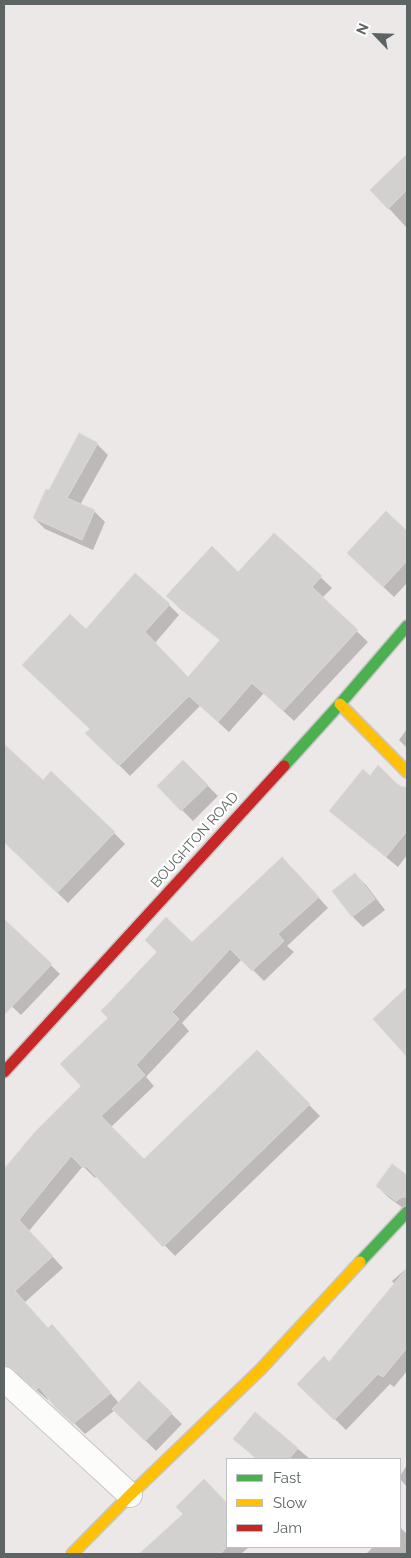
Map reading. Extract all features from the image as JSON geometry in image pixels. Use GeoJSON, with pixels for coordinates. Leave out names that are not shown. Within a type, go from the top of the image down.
{"type":"FeatureCollection","features":[{"type":"Feature","properties":{"kind":"main road","name":"BOUGHTON ROAD"},"geometry":{"type":"LineString","coordinates":[[4,1072],[340,704],[407,626]]}},
{"type":"Feature","properties":{"kind":"main road"},"geometry":{"type":"LineString","coordinates":[[340,704],[407,772]]}},
{"type":"Feature","properties":{"kind":"main road"},"geometry":{"type":"LineString","coordinates":[[72,1554],[130,1495],[261,1369],[407,1212]]}},
{"type":"Feature","properties":{"kind":"street"},"geometry":{"type":"LineString","coordinates":[[4,1378],[130,1495]]}},
{"type":"Feature","properties":{"kind":"building"},"geometry":{"type":"Polygon","coordinates":[[[407,154],[407,190],[388,209],[370,190],[407,154]]]}},
{"type":"Feature","properties":{"kind":"building"},"geometry":{"type":"Polygon","coordinates":[[[79,433],[98,443],[67,498],[95,510],[82,540],[33,518],[46,489],[49,490],[79,433]]]}},
{"type":"Feature","properties":{"kind":"building"},"geometry":{"type":"Polygon","coordinates":[[[386,511],[407,531],[407,561],[383,587],[347,553],[386,511]]]}},
{"type":"Feature","properties":{"kind":"building"},"geometry":{"type":"Polygon","coordinates":[[[274,533],[322,576],[312,587],[358,630],[283,711],[252,683],[218,722],[189,696],[119,766],[85,733],[90,729],[22,665],[70,614],[86,629],[135,573],[170,604],[145,632],[188,677],[220,640],[166,596],[212,546],[238,572],[274,533]]]}},
{"type":"Feature","properties":{"kind":"building"},"geometry":{"type":"Polygon","coordinates":[[[4,744],[43,780],[51,771],[115,832],[57,893],[4,842],[4,744]]]}},
{"type":"Feature","properties":{"kind":"building"},"geometry":{"type":"Polygon","coordinates":[[[183,760],[208,785],[181,811],[157,786],[183,760]]]}},
{"type":"Feature","properties":{"kind":"building"},"geometry":{"type":"Polygon","coordinates":[[[378,765],[396,783],[402,787],[407,787],[407,831],[386,857],[329,811],[363,769],[370,776],[378,765]]]}},
{"type":"Feature","properties":{"kind":"building"},"geometry":{"type":"Polygon","coordinates":[[[282,857],[319,897],[278,934],[284,941],[252,971],[230,949],[172,1012],[179,1019],[136,1065],[145,1075],[101,1116],[144,1159],[257,1050],[310,1104],[163,1247],[86,1166],[83,1168],[71,1156],[19,1220],[53,1256],[15,1291],[48,1328],[52,1324],[111,1393],[73,1424],[55,1407],[39,1387],[36,1390],[13,1369],[4,1366],[4,1169],[34,1133],[81,1086],[60,1064],[108,1018],[101,1011],[157,952],[145,940],[166,917],[192,942],[282,857]]]}},
{"type":"Feature","properties":{"kind":"building"},"geometry":{"type":"Polygon","coordinates":[[[355,873],[375,899],[352,917],[332,891],[355,873]]]}},
{"type":"Feature","properties":{"kind":"building"},"geometry":{"type":"Polygon","coordinates":[[[4,919],[52,964],[4,1015],[4,919]]]}},
{"type":"Feature","properties":{"kind":"building"},"geometry":{"type":"Polygon","coordinates":[[[407,987],[407,1057],[373,1019],[407,987]]]}},
{"type":"Feature","properties":{"kind":"building"},"geometry":{"type":"Polygon","coordinates":[[[392,1164],[407,1175],[407,1197],[402,1197],[396,1201],[376,1186],[392,1164]]]}},
{"type":"Feature","properties":{"kind":"building"},"geometry":{"type":"Polygon","coordinates":[[[407,1268],[407,1348],[383,1377],[378,1374],[334,1420],[297,1384],[324,1356],[329,1362],[407,1268]]]}},
{"type":"Feature","properties":{"kind":"building"},"geometry":{"type":"Polygon","coordinates":[[[139,1381],[172,1413],[145,1441],[112,1409],[139,1381]]]}},
{"type":"Feature","properties":{"kind":"building"},"geometry":{"type":"Polygon","coordinates":[[[255,1412],[298,1448],[290,1458],[256,1458],[233,1439],[255,1412]]]}},
{"type":"Feature","properties":{"kind":"building"},"geometry":{"type":"Polygon","coordinates":[[[204,1479],[226,1502],[226,1548],[220,1554],[139,1554],[183,1514],[176,1507],[204,1479]]]}},
{"type":"Feature","properties":{"kind":"traffic: fast"},"geometry":{"type":"LineString","coordinates":[[284,766],[407,626]]}},
{"type":"Feature","properties":{"kind":"traffic: fast"},"geometry":{"type":"LineString","coordinates":[[360,1262],[407,1212]]}},
{"type":"Feature","properties":{"kind":"traffic: slow"},"geometry":{"type":"LineString","coordinates":[[340,704],[407,772]]}},
{"type":"Feature","properties":{"kind":"traffic: slow"},"geometry":{"type":"LineString","coordinates":[[72,1554],[130,1495],[261,1369],[360,1262]]}},
{"type":"Feature","properties":{"kind":"traffic: jam"},"geometry":{"type":"LineString","coordinates":[[4,1072],[284,766]]}}]}
